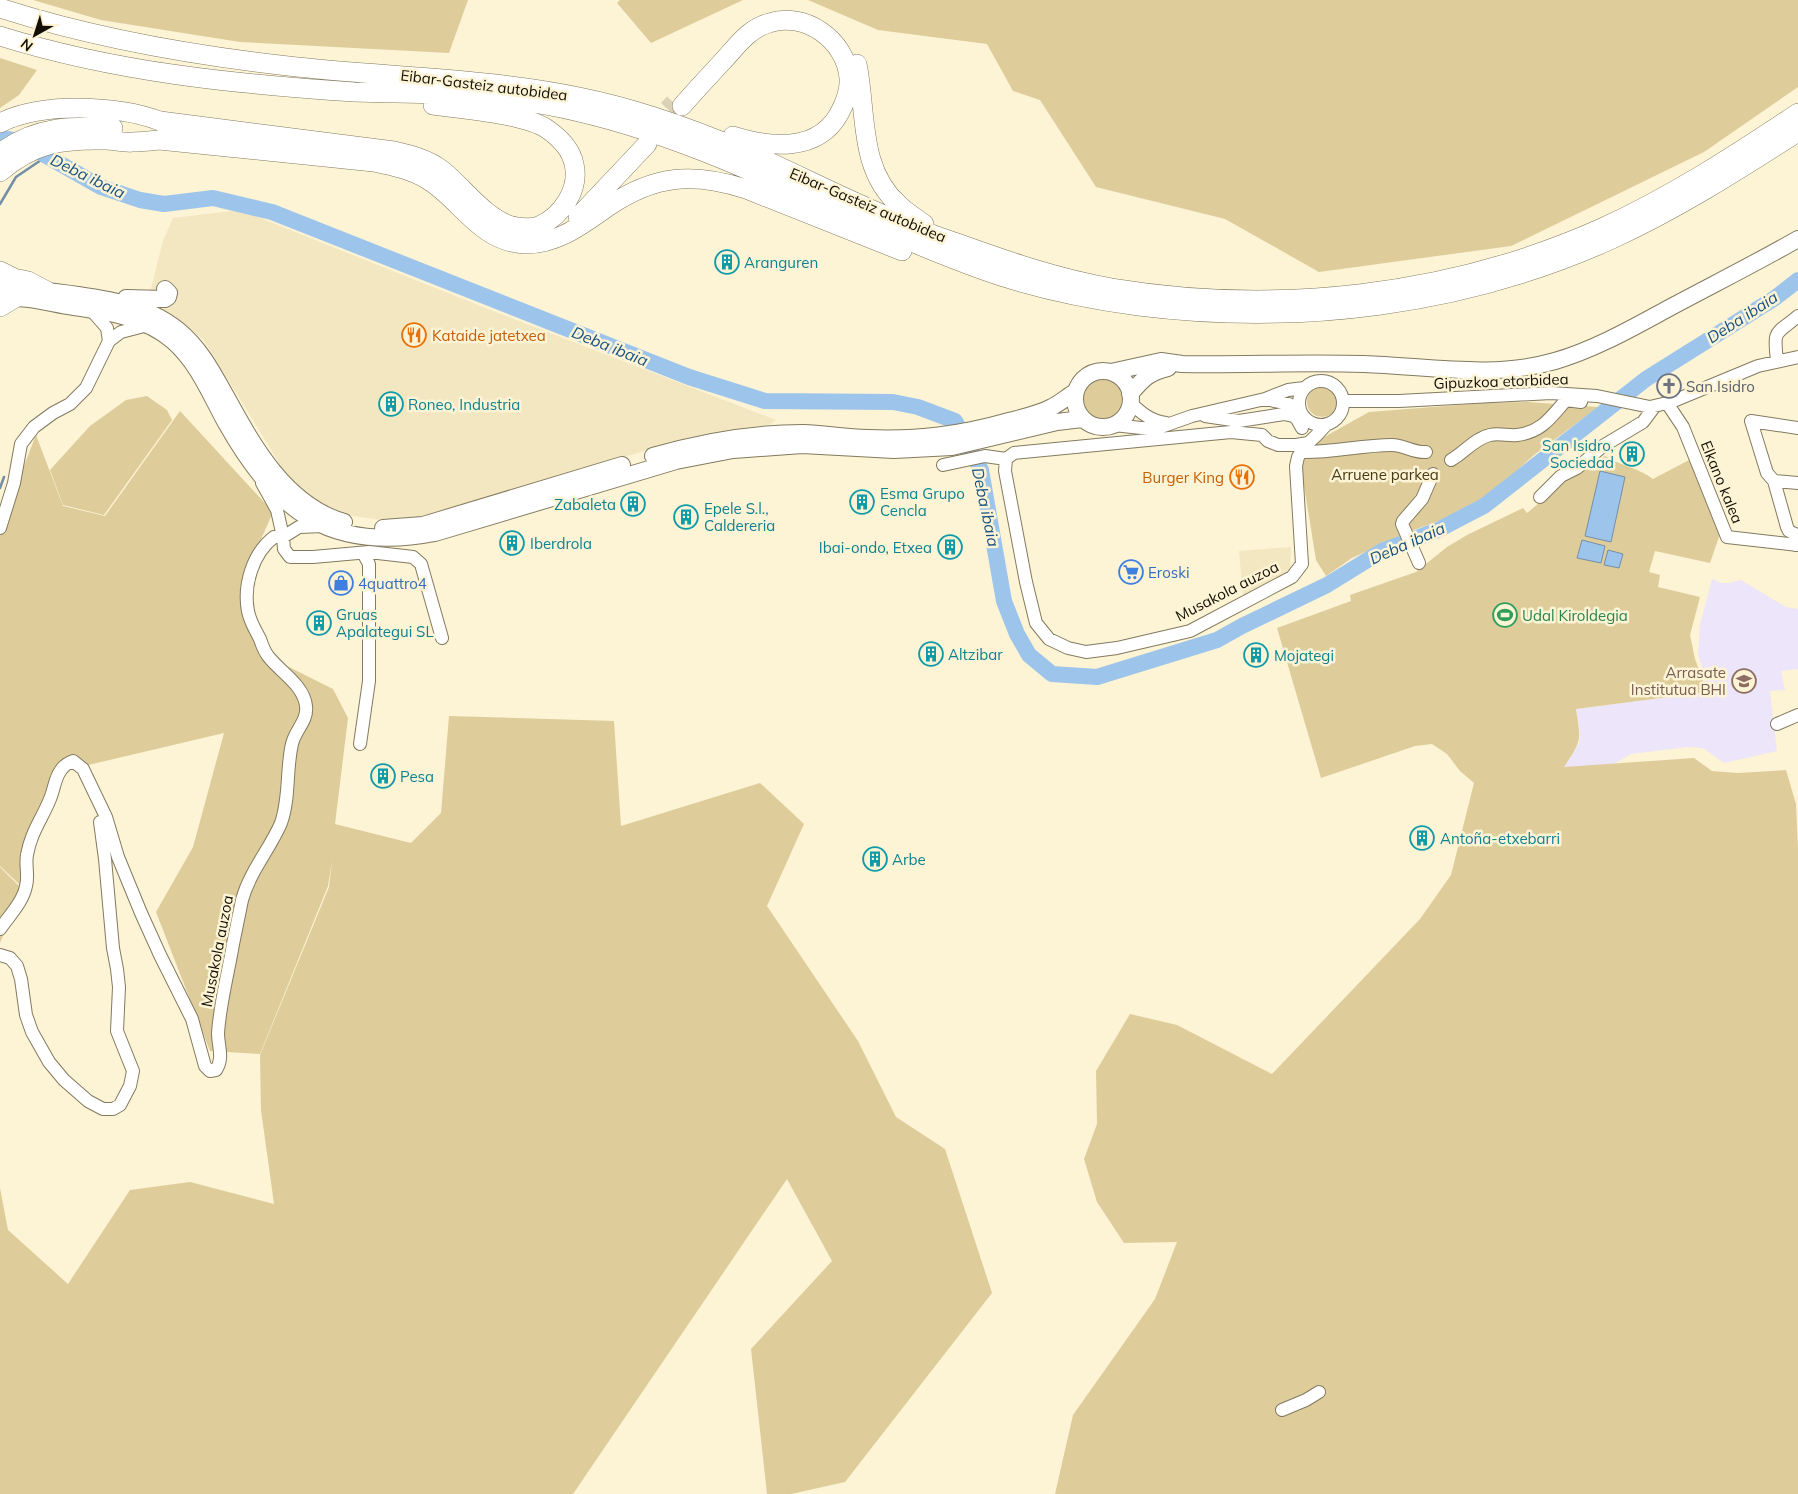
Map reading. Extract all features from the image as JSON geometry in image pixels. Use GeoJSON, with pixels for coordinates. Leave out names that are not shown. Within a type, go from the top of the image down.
{"type":"FeatureCollection","features":[{"type":"Feature","properties":{"kind":"highway","name":"Eibar-Gasteiz autobidea"},"geometry":{"type":"LineString","coordinates":[[0,8],[88,34],[175,50],[293,67],[450,79],[530,88],[581,97],[679,124],[740,149],[913,228],[993,256],[1055,275],[1110,287],[1214,299],[1285,300],[1349,296],[1408,287],[1479,271],[1539,253],[1599,229],[1650,205],[1688,184],[1798,113]]}},
{"type":"Feature","properties":{"kind":"highway"},"geometry":{"type":"LineString","coordinates":[[631,110],[686,120],[724,134],[754,142],[784,145],[805,141],[822,133],[835,121],[844,106],[849,78],[845,60],[831,40],[811,25],[799,21],[769,23],[742,39],[678,105],[729,38],[749,23],[775,12],[801,12],[813,15],[839,33],[856,61],[861,84],[868,154],[880,180],[898,205],[943,238]]}},
{"type":"Feature","properties":{"kind":"highway","name":"Eibar-Gasteiz autobidea"},"geometry":{"type":"LineString","coordinates":[[0,36],[79,57],[143,70],[221,81],[358,92],[439,94],[529,102],[575,111],[627,124],[675,139],[735,163],[910,243],[988,272],[1047,290],[1104,302],[1217,314],[1284,314],[1352,310],[1410,301],[1482,285],[1545,266],[1608,241],[1658,217],[1699,194],[1798,132]]}},
{"type":"Feature","properties":{"kind":"highway"},"geometry":{"type":"LineString","coordinates":[[0,123],[30,112],[51,120],[82,126],[115,128],[159,140],[374,162],[398,167],[429,180],[468,217],[494,236],[525,244],[544,232],[567,201],[575,177],[574,165],[569,151],[560,139],[545,127],[494,114],[382,98],[358,92]]}},
{"type":"Feature","properties":{"kind":"highway"},"geometry":{"type":"LineString","coordinates":[[0,140],[22,129],[51,120],[75,108],[143,114],[160,121],[394,150],[422,158],[442,170],[502,222],[514,227],[544,232],[573,231],[626,195],[643,187],[662,182],[702,178],[722,181],[746,189],[878,242],[975,277],[1020,290],[1066,300],[1104,302]]}},
{"type":"Feature","properties":{"kind":"highway"},"geometry":{"type":"LineString","coordinates":[[0,153],[51,120]]}},
{"type":"Feature","properties":{"kind":"highway"},"geometry":{"type":"LineString","coordinates":[[0,172],[13,161],[30,152],[48,144],[66,140],[131,142],[159,140]]}},
{"type":"Feature","properties":{"kind":"highway"},"geometry":{"type":"LineString","coordinates":[[544,232],[548,225],[575,208],[643,143]]}},
{"type":"Feature","properties":{"kind":"highway"},"geometry":{"type":"LineString","coordinates":[[0,271],[14,278],[28,281],[47,291]]}},
{"type":"Feature","properties":{"kind":"main road"},"geometry":{"type":"LineString","coordinates":[[1111,372],[1162,361],[1182,364],[1377,364],[1451,370],[1503,370],[1530,367],[1556,361],[1607,341],[1798,239]]}},
{"type":"Feature","properties":{"kind":"main road"},"geometry":{"type":"LineString","coordinates":[[0,283],[135,307],[158,317],[178,330],[207,362],[250,438],[281,480],[297,496],[316,510],[336,519],[378,528],[423,525],[678,448],[729,438],[801,433],[935,443],[984,442],[1056,422],[1082,419]]}},
{"type":"Feature","properties":{"kind":"main road"},"geometry":{"type":"LineString","coordinates":[[71,295],[149,300],[165,299],[169,293],[165,289]]}},
{"type":"Feature","properties":{"kind":"main road"},"geometry":{"type":"LineString","coordinates":[[5,302],[86,309],[129,318],[148,325],[172,340],[200,374],[226,423],[251,461],[273,488],[290,505],[309,519],[355,536],[380,539],[408,538],[435,534],[676,461],[733,450],[802,445],[894,450],[935,443]]}},
{"type":"Feature","properties":{"kind":"main road"},"geometry":{"type":"LineString","coordinates":[[1131,398],[1127,384],[1120,376],[1104,370],[1090,373],[1078,383],[1074,402],[1082,419],[1089,424],[1097,427],[1114,425],[1125,416],[1131,398],[1141,381],[1152,372],[1182,364]]}},
{"type":"Feature","properties":{"kind":"main road"},"geometry":{"type":"LineString","coordinates":[[984,442],[1052,407],[1075,392]]}},
{"type":"Feature","properties":{"kind":"street"},"geometry":{"type":"LineString","coordinates":[[86,309],[93,312],[108,328],[110,341]]}},
{"type":"Feature","properties":{"kind":"street"},"geometry":{"type":"LineString","coordinates":[[1777,360],[1776,338],[1778,332],[1798,317]]}},
{"type":"Feature","properties":{"kind":"street"},"geometry":{"type":"LineString","coordinates":[[0,528],[14,483],[21,444],[34,427],[53,413],[70,404],[86,388],[110,341],[121,332],[148,325]]}},
{"type":"Feature","properties":{"kind":"street","name":"Gipuzkoa etorbidea"},"geometry":{"type":"LineString","coordinates":[[1344,401],[1399,401],[1551,392],[1597,396],[1655,406],[1668,403],[1739,373],[1777,360],[1798,357]]}},
{"type":"Feature","properties":{"kind":"street"},"geometry":{"type":"LineString","coordinates":[[1114,425],[1158,428],[1168,423],[1266,399],[1288,390],[1304,388],[1312,383],[1325,381],[1337,387],[1344,401],[1343,411],[1338,418],[1327,424],[1304,447]]}},
{"type":"Feature","properties":{"kind":"street"},"geometry":{"type":"LineString","coordinates":[[946,464],[984,442],[1006,459],[1014,453],[1232,432],[1267,434],[1285,440],[1292,439],[1298,435],[1302,419],[1299,399],[1304,388]]}},
{"type":"Feature","properties":{"kind":"street"},"geometry":{"type":"LineString","coordinates":[[1451,460],[1490,435],[1517,435],[1536,431],[1546,423],[1566,400],[1583,402],[1584,395]]}},
{"type":"Feature","properties":{"kind":"street"},"geometry":{"type":"LineString","coordinates":[[1131,398],[1149,418],[1157,422],[1168,423]]}},
{"type":"Feature","properties":{"kind":"street"},"geometry":{"type":"LineString","coordinates":[[1266,399],[1289,404],[1302,419]]}},
{"type":"Feature","properties":{"kind":"street","name":"Elkano kalea"},"geometry":{"type":"LineString","coordinates":[[1668,403],[1682,427],[1727,537],[1796,545]]}},
{"type":"Feature","properties":{"kind":"street"},"geometry":{"type":"LineString","coordinates":[[1540,498],[1561,476],[1577,468],[1604,446],[1643,422],[1655,406]]}},
{"type":"Feature","properties":{"kind":"street"},"geometry":{"type":"LineString","coordinates":[[1200,415],[1239,421],[1284,414],[1314,424],[1327,424]]}},
{"type":"Feature","properties":{"kind":"street"},"geometry":{"type":"LineString","coordinates":[[1796,545],[1795,534],[1789,531],[1787,527],[1774,481],[1767,473],[1751,421],[1798,428]]}},
{"type":"Feature","properties":{"kind":"street"},"geometry":{"type":"LineString","coordinates":[[1262,435],[1268,441],[1278,445],[1296,445],[1328,452],[1393,445],[1417,453],[1426,452]]}},
{"type":"Feature","properties":{"kind":"street","name":"Musakola auzoa"},"geometry":{"type":"LineString","coordinates":[[1006,459],[1005,471],[1026,582],[1036,623],[1049,639],[1068,648],[1086,652],[1117,648],[1190,632],[1292,576],[1302,564],[1296,466],[1304,447]]}},
{"type":"Feature","properties":{"kind":"street"},"geometry":{"type":"LineString","coordinates":[[251,461],[277,510],[284,537],[284,550],[290,557],[298,558],[369,552],[413,557],[420,564],[442,638]]}},
{"type":"Feature","properties":{"kind":"street"},"geometry":{"type":"LineString","coordinates":[[1418,559],[1404,531],[1403,521],[1422,499],[1433,474]]}},
{"type":"Feature","properties":{"kind":"street"},"geometry":{"type":"LineString","coordinates":[[1774,481],[1798,483]]}},
{"type":"Feature","properties":{"kind":"street","name":"Musakola auzoa"},"geometry":{"type":"LineString","coordinates":[[0,929],[21,900],[26,886],[28,871],[26,858],[38,821],[50,800],[60,771],[66,764],[73,761],[83,769],[106,817],[118,857],[146,923],[192,1019],[205,1066],[214,1071],[218,1067],[220,1058],[218,1040],[220,1020],[242,901],[253,871],[281,823],[292,742],[304,721],[306,713],[306,703],[300,691],[266,652],[252,624],[246,599],[251,569],[268,542],[274,537],[284,537],[299,527],[324,526]]}},
{"type":"Feature","properties":{"kind":"street"},"geometry":{"type":"LineString","coordinates":[[360,744],[369,681],[370,655],[369,564],[363,553]]}},
{"type":"Feature","properties":{"kind":"street"},"geometry":{"type":"LineString","coordinates":[[1777,724],[1798,715]]}},
{"type":"Feature","properties":{"kind":"street","name":"Musakola auzoa"},"geometry":{"type":"LineString","coordinates":[[0,955],[10,958],[17,966],[22,979],[26,1015],[32,1032],[49,1062],[64,1080],[88,1101],[103,1109],[113,1109],[120,1105],[130,1086],[133,1071],[117,1031],[118,978],[113,948],[100,820],[102,810]]}},
{"type":"Feature","properties":{"kind":"street"},"geometry":{"type":"LineString","coordinates":[[1282,1410],[1306,1400],[1319,1392]]}},
{"type":"Feature","properties":{"kind":"shaded area"},"geometry":{"type":"Polygon","coordinates":[[[240,210],[493,311],[776,420],[771,424],[678,441],[421,517],[389,521],[353,516],[328,506],[307,494],[284,471],[203,339],[177,320],[147,305],[163,241],[173,218],[240,210]]]}},
{"type":"Feature","properties":{"kind":"shaded area"},"geometry":{"type":"Polygon","coordinates":[[[1291,547],[1290,572],[1243,596],[1239,551],[1291,547]]]}},
{"type":"Feature","properties":{"kind":"shaded area","name":"Arrasate Institutua BHI"},"geometry":{"type":"Polygon","coordinates":[[[1712,579],[1721,583],[1741,580],[1786,607],[1798,609],[1798,669],[1781,671],[1785,690],[1770,691],[1777,751],[1724,763],[1703,748],[1688,747],[1631,754],[1607,768],[1564,767],[1579,744],[1580,733],[1576,709],[1707,692],[1698,654],[1700,625],[1712,579]]]}},
{"type":"Feature","properties":{"kind":"green space"},"geometry":{"type":"Polygon","coordinates":[[[33,0],[468,0],[449,53],[240,42],[101,20],[33,0]]]}},
{"type":"Feature","properties":{"kind":"green space"},"geometry":{"type":"Polygon","coordinates":[[[620,0],[743,0],[651,43],[617,3],[620,0]]]}},
{"type":"Feature","properties":{"kind":"green space"},"geometry":{"type":"Polygon","coordinates":[[[808,0],[1798,0],[1798,87],[1704,152],[1511,246],[1319,272],[1225,219],[1096,187],[1040,100],[1013,91],[987,44],[878,30],[808,0]]]}},
{"type":"Feature","properties":{"kind":"green space"},"geometry":{"type":"Polygon","coordinates":[[[0,58],[37,70],[19,95],[0,108],[0,58]]]}},
{"type":"Feature","properties":{"kind":"green space"},"geometry":{"type":"Polygon","coordinates":[[[1098,375],[1108,375],[1120,382],[1127,394],[1127,404],[1120,416],[1108,423],[1098,423],[1090,419],[1083,412],[1079,404],[1079,394],[1083,386],[1090,379],[1098,375]]]}},
{"type":"Feature","properties":{"kind":"green space"},"geometry":{"type":"Polygon","coordinates":[[[1322,387],[1333,391],[1337,402],[1333,413],[1322,417],[1311,413],[1307,402],[1311,391],[1322,387]]]}},
{"type":"Feature","properties":{"kind":"green space"},"geometry":{"type":"Polygon","coordinates":[[[147,396],[167,410],[172,420],[104,515],[63,505],[50,470],[90,426],[126,400],[147,396]]]}},
{"type":"Feature","properties":{"kind":"green space","name":"Arruene parkea"},"geometry":{"type":"Polygon","coordinates":[[[1528,402],[1598,407],[1534,455],[1481,503],[1411,531],[1352,558],[1326,576],[1316,560],[1300,458],[1317,441],[1369,412],[1484,403],[1528,402]]]}},
{"type":"Feature","properties":{"kind":"green space"},"geometry":{"type":"Polygon","coordinates":[[[180,411],[273,512],[240,587],[273,659],[333,689],[348,718],[335,824],[411,843],[441,813],[449,716],[614,721],[621,826],[760,783],[804,824],[767,906],[858,1041],[896,1117],[945,1149],[992,1293],[845,1482],[791,1494],[767,1494],[751,1349],[832,1261],[787,1179],[573,1494],[0,1494],[0,1188],[8,1230],[68,1284],[130,1190],[190,1182],[274,1204],[261,1110],[260,1055],[329,887],[332,860],[328,886],[260,1054],[210,1051],[156,912],[193,847],[224,733],[84,766],[61,759],[21,886],[0,866],[0,527],[36,435],[63,506],[105,516],[180,411]]]}},
{"type":"Feature","properties":{"kind":"green space"},"geometry":{"type":"Polygon","coordinates":[[[1605,456],[1642,472],[1653,479],[1691,459],[1721,531],[1710,563],[1655,551],[1649,572],[1660,575],[1658,587],[1700,597],[1690,635],[1695,659],[1707,692],[1576,709],[1579,740],[1564,767],[1694,758],[1712,771],[1738,773],[1786,770],[1796,804],[1798,848],[1798,1494],[1055,1494],[1073,1415],[1155,1299],[1177,1242],[1124,1243],[1097,1202],[1084,1159],[1097,1124],[1096,1071],[1130,1014],[1177,1025],[1272,1074],[1420,919],[1451,875],[1474,783],[1460,771],[1447,754],[1432,744],[1415,746],[1321,778],[1277,628],[1351,601],[1350,595],[1416,572],[1447,547],[1467,535],[1523,508],[1527,513],[1583,467],[1605,456]]]}},
{"type":"Feature","properties":{"kind":"green space"},"geometry":{"type":"Polygon","coordinates":[[[0,867],[20,887],[23,887],[0,943],[0,867]]]}},
{"type":"Feature","properties":{"kind":"water"},"geometry":{"type":"Polygon","coordinates":[[[1600,471],[1625,477],[1611,542],[1585,536],[1600,471]]]}},
{"type":"Feature","properties":{"kind":"water"},"geometry":{"type":"Polygon","coordinates":[[[1582,540],[1605,546],[1601,563],[1577,558],[1582,540]]]}},
{"type":"Feature","properties":{"kind":"water"},"geometry":{"type":"Polygon","coordinates":[[[1608,550],[1623,554],[1619,568],[1604,565],[1608,550]]]}},
{"type":"Feature","properties":{"kind":"waterway","name":"Deba ibaia"},"geometry":{"type":"LineString","coordinates":[[0,140],[9,139],[29,146],[101,187],[140,200],[164,204],[213,198],[272,212],[689,377],[765,401],[893,402],[918,407],[955,421],[981,470],[1004,601],[1017,634],[1029,655],[1052,674],[1097,677],[1217,640],[1327,585],[1382,551],[1438,530],[1484,506],[1646,379],[1775,298],[1798,280]]}},
{"type":"Feature","properties":{"kind":"waterway"},"geometry":{"type":"LineString","coordinates":[[0,204],[16,177],[47,156]]}},
{"type":"Feature","properties":{"kind":"waterway"},"geometry":{"type":"LineString","coordinates":[[0,488],[4,477]]}},
{"type":"Feature","properties":{"kind":"tunnel"},"geometry":{"type":"LineString","coordinates":[[649,130],[674,103]]}},
{"type":"Feature","properties":{"kind":"place","name":"Aranguren"},"geometry":{"type":"Point","coordinates":[727,262]}},
{"type":"Feature","properties":{"kind":"place","name":"Kataide jatetxea"},"geometry":{"type":"Point","coordinates":[414,335]}},
{"type":"Feature","properties":{"kind":"place","name":"San Isidro"},"geometry":{"type":"Point","coordinates":[1669,386]}},
{"type":"Feature","properties":{"kind":"place","name":"Roneo, Industria"},"geometry":{"type":"Point","coordinates":[391,404]}},
{"type":"Feature","properties":{"kind":"place","name":"San Isidro, Sociedad"},"geometry":{"type":"Point","coordinates":[1632,454]}},
{"type":"Feature","properties":{"kind":"place","name":"Burger King"},"geometry":{"type":"Point","coordinates":[1242,477]}},
{"type":"Feature","properties":{"kind":"place","name":"Esma Grupo Cencla"},"geometry":{"type":"Point","coordinates":[862,502]}},
{"type":"Feature","properties":{"kind":"place","name":"Zabaleta"},"geometry":{"type":"Point","coordinates":[633,504]}},
{"type":"Feature","properties":{"kind":"place","name":"Epele S.l., Caldereria"},"geometry":{"type":"Point","coordinates":[686,517]}},
{"type":"Feature","properties":{"kind":"place","name":"Iberdrola"},"geometry":{"type":"Point","coordinates":[512,543]}},
{"type":"Feature","properties":{"kind":"place","name":"Ibai-ondo, Etxea"},"geometry":{"type":"Point","coordinates":[950,547]}},
{"type":"Feature","properties":{"kind":"place","name":"Eroski"},"geometry":{"type":"Point","coordinates":[1131,572]}},
{"type":"Feature","properties":{"kind":"place","name":"4quattro4"},"geometry":{"type":"Point","coordinates":[341,583]}},
{"type":"Feature","properties":{"kind":"place","name":"Udal Kiroldegia"},"geometry":{"type":"Point","coordinates":[1505,615]}},
{"type":"Feature","properties":{"kind":"place","name":"Gruas Apalategui SL"},"geometry":{"type":"Point","coordinates":[319,623]}},
{"type":"Feature","properties":{"kind":"place","name":"Altzibar"},"geometry":{"type":"Point","coordinates":[931,654]}},
{"type":"Feature","properties":{"kind":"place","name":"Mojategi"},"geometry":{"type":"Point","coordinates":[1256,655]}},
{"type":"Feature","properties":{"kind":"place","name":"Arrasate Institutua BHI"},"geometry":{"type":"Point","coordinates":[1744,681]}},
{"type":"Feature","properties":{"kind":"place","name":"Pesa"},"geometry":{"type":"Point","coordinates":[383,776]}},
{"type":"Feature","properties":{"kind":"place","name":"Antoña-etxebarri"},"geometry":{"type":"Point","coordinates":[1422,838]}},
{"type":"Feature","properties":{"kind":"place","name":"Arbe"},"geometry":{"type":"Point","coordinates":[875,859]}}]}
